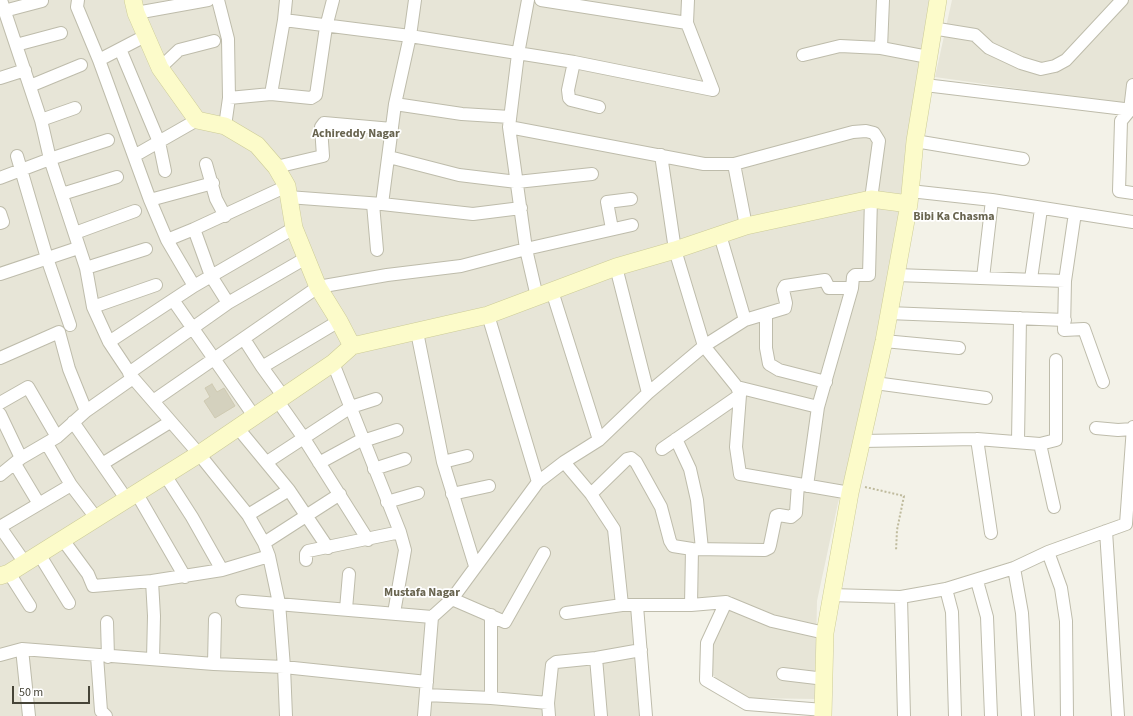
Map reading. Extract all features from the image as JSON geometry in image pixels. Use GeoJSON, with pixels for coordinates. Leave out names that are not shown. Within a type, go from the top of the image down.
{"type":"FeatureCollection","features":[{"type":"Feature","properties":{"kind":"street"},"geometry":{"type":"LineString","coordinates":[[78,0],[77,8],[99,60],[150,200],[167,240],[194,286]]}},
{"type":"Feature","properties":{"kind":"street"},"geometry":{"type":"LineString","coordinates":[[197,120],[160,68],[145,36],[134,7],[208,0]]}},
{"type":"Feature","properties":{"kind":"street"},"geometry":{"type":"LineString","coordinates":[[218,0],[228,38],[229,98],[225,126]]}},
{"type":"Feature","properties":{"kind":"street"},"geometry":{"type":"LineString","coordinates":[[271,94],[286,0]]}},
{"type":"Feature","properties":{"kind":"street"},"geometry":{"type":"LineString","coordinates":[[229,98],[271,94],[310,98],[316,95],[326,27],[334,0]]}},
{"type":"Feature","properties":{"kind":"street"},"geometry":{"type":"LineString","coordinates":[[377,250],[378,204],[389,157],[395,104],[410,36],[415,0]]}},
{"type":"Feature","properties":{"kind":"street"},"geometry":{"type":"LineString","coordinates":[[528,0],[518,54],[510,122],[526,249],[545,294],[599,440]]}},
{"type":"Feature","properties":{"kind":"street"},"geometry":{"type":"LineString","coordinates":[[542,0],[617,6],[687,22]]}},
{"type":"Feature","properties":{"kind":"street"},"geometry":{"type":"LineString","coordinates":[[284,20],[326,27],[410,36],[574,62],[713,90],[687,22],[688,0]]}},
{"type":"Feature","properties":{"kind":"street"},"geometry":{"type":"LineString","coordinates":[[881,48],[883,0]]}},
{"type":"Feature","properties":{"kind":"street"},"geometry":{"type":"LineString","coordinates":[[726,602],[706,643],[706,680],[747,704],[824,713],[825,632],[851,488],[884,341],[910,198],[915,141],[925,85],[932,28],[938,0]]}},
{"type":"Feature","properties":{"kind":"street"},"geometry":{"type":"LineString","coordinates":[[932,28],[975,34],[989,48],[1021,63],[1041,69],[1055,66],[1066,60],[1122,0],[1133,4]]}},
{"type":"Feature","properties":{"kind":"street"},"geometry":{"type":"LineString","coordinates":[[42,1],[3,14],[16,45],[42,120],[50,159],[75,233],[78,248],[86,268],[93,307],[109,342],[131,376],[199,454],[248,515],[264,543],[269,556],[279,603],[286,716]]}},
{"type":"Feature","properties":{"kind":"street"},"geometry":{"type":"LineString","coordinates":[[16,45],[61,33]]}},
{"type":"Feature","properties":{"kind":"street"},"geometry":{"type":"LineString","coordinates":[[99,60],[145,36]]}},
{"type":"Feature","properties":{"kind":"street"},"geometry":{"type":"LineString","coordinates":[[160,68],[179,50],[214,41]]}},
{"type":"Feature","properties":{"kind":"street"},"geometry":{"type":"LineString","coordinates":[[803,55],[840,46],[881,48],[928,57]]}},
{"type":"Feature","properties":{"kind":"street"},"geometry":{"type":"LineString","coordinates":[[120,48],[159,142],[166,171]]}},
{"type":"Feature","properties":{"kind":"street"},"geometry":{"type":"LineString","coordinates":[[574,62],[568,90],[569,98],[571,100],[599,107]]}},
{"type":"Feature","properties":{"kind":"street"},"geometry":{"type":"LineString","coordinates":[[30,86],[81,65]]}},
{"type":"Feature","properties":{"kind":"street"},"geometry":{"type":"LineString","coordinates":[[0,78],[25,70]]}},
{"type":"Feature","properties":{"kind":"street"},"geometry":{"type":"LineString","coordinates":[[925,85],[1132,110]]}},
{"type":"Feature","properties":{"kind":"street"},"geometry":{"type":"LineString","coordinates":[[1133,85],[1132,110],[1121,121],[1119,191],[1133,193]]}},
{"type":"Feature","properties":{"kind":"street"},"geometry":{"type":"LineString","coordinates":[[395,104],[510,122],[704,164],[734,164],[853,132],[872,131],[879,141],[871,199],[869,275],[855,275],[853,277],[852,288],[818,407],[796,513],[791,517],[776,516],[769,548],[757,550],[697,549],[674,546],[670,541],[661,507],[633,459],[627,459],[591,494]]}},
{"type":"Feature","properties":{"kind":"street"},"geometry":{"type":"LineString","coordinates":[[42,120],[75,108]]}},
{"type":"Feature","properties":{"kind":"street"},"geometry":{"type":"LineString","coordinates":[[134,156],[197,120],[225,126],[257,145],[276,167],[288,192],[294,228],[318,287],[339,321],[352,346]]}},
{"type":"Feature","properties":{"kind":"street"},"geometry":{"type":"LineString","coordinates":[[276,167],[324,156],[321,127],[324,123],[392,129]]}},
{"type":"Feature","properties":{"kind":"street"},"geometry":{"type":"LineString","coordinates":[[0,178],[50,159],[108,140]]}},
{"type":"Feature","properties":{"kind":"street"},"geometry":{"type":"LineString","coordinates":[[915,141],[1023,159]]}},
{"type":"Feature","properties":{"kind":"street"},"geometry":{"type":"LineString","coordinates":[[661,155],[676,250],[704,346],[738,391],[736,447],[740,474],[802,485],[851,488]]}},
{"type":"Feature","properties":{"kind":"street"},"geometry":{"type":"LineString","coordinates":[[17,156],[70,325]]}},
{"type":"Feature","properties":{"kind":"street"},"geometry":{"type":"LineString","coordinates":[[389,157],[459,174],[517,182],[592,174]]}},
{"type":"Feature","properties":{"kind":"street"},"geometry":{"type":"LineString","coordinates":[[206,164],[213,182],[216,199],[225,216]]}},
{"type":"Feature","properties":{"kind":"street"},"geometry":{"type":"LineString","coordinates":[[734,164],[746,226]]}},
{"type":"Feature","properties":{"kind":"street"},"geometry":{"type":"LineString","coordinates":[[62,194],[117,177]]}},
{"type":"Feature","properties":{"kind":"street"},"geometry":{"type":"LineString","coordinates":[[150,200],[213,182]]}},
{"type":"Feature","properties":{"kind":"street"},"geometry":{"type":"LineString","coordinates":[[167,240],[288,192],[378,204],[473,214],[521,208]]}},
{"type":"Feature","properties":{"kind":"street"},"geometry":{"type":"LineString","coordinates":[[30,606],[5,574],[97,519],[199,454],[333,363],[352,346],[488,315],[616,267],[676,250],[746,226],[871,199],[910,198],[992,200],[1041,209],[1133,222]]}},
{"type":"Feature","properties":{"kind":"street"},"geometry":{"type":"LineString","coordinates":[[612,230],[607,202],[631,199]]}},
{"type":"Feature","properties":{"kind":"street"},"geometry":{"type":"LineString","coordinates":[[983,278],[992,200]]}},
{"type":"Feature","properties":{"kind":"street"},"geometry":{"type":"LineString","coordinates":[[1031,279],[1041,209]]}},
{"type":"Feature","properties":{"kind":"street"},"geometry":{"type":"LineString","coordinates":[[75,233],[135,211]]}},
{"type":"Feature","properties":{"kind":"street"},"geometry":{"type":"LineString","coordinates":[[0,213],[3,222],[0,223]]}},
{"type":"Feature","properties":{"kind":"street"},"geometry":{"type":"LineString","coordinates":[[1075,213],[1065,281],[1064,330],[1084,329],[1103,382]]}},
{"type":"Feature","properties":{"kind":"street"},"geometry":{"type":"LineString","coordinates":[[153,401],[213,358],[318,287],[388,275],[461,266],[526,249],[632,225]]}},
{"type":"Feature","properties":{"kind":"street"},"geometry":{"type":"LineString","coordinates":[[194,228],[212,276],[228,303]]}},
{"type":"Feature","properties":{"kind":"street"},"geometry":{"type":"LineString","coordinates":[[109,342],[194,286],[294,228]]}},
{"type":"Feature","properties":{"kind":"street"},"geometry":{"type":"LineString","coordinates":[[720,235],[745,320]]}},
{"type":"Feature","properties":{"kind":"street"},"geometry":{"type":"LineString","coordinates":[[0,274],[78,248]]}},
{"type":"Feature","properties":{"kind":"street"},"geometry":{"type":"LineString","coordinates":[[86,268],[146,249]]}},
{"type":"Feature","properties":{"kind":"street"},"geometry":{"type":"LineString","coordinates":[[0,476],[18,461],[52,441],[86,411],[228,303],[306,258]]}},
{"type":"Feature","properties":{"kind":"street"},"geometry":{"type":"LineString","coordinates":[[616,267],[648,393]]}},
{"type":"Feature","properties":{"kind":"street"},"geometry":{"type":"LineString","coordinates":[[896,275],[1065,281]]}},
{"type":"Feature","properties":{"kind":"street"},"geometry":{"type":"LineString","coordinates":[[424,716],[432,617],[452,599],[538,482],[564,462],[599,440],[648,393],[704,346],[745,320],[786,306],[783,290],[785,286],[825,280],[830,288],[852,288]]}},
{"type":"Feature","properties":{"kind":"street"},"geometry":{"type":"LineString","coordinates":[[93,307],[156,285]]}},
{"type":"Feature","properties":{"kind":"street"},"geometry":{"type":"LineString","coordinates":[[173,300],[254,416]]}},
{"type":"Feature","properties":{"kind":"street"},"geometry":{"type":"LineString","coordinates":[[888,313],[1065,320]]}},
{"type":"Feature","properties":{"kind":"street"},"geometry":{"type":"LineString","coordinates":[[766,314],[766,348],[770,366],[826,382]]}},
{"type":"Feature","properties":{"kind":"street"},"geometry":{"type":"LineString","coordinates":[[488,315],[538,482]]}},
{"type":"Feature","properties":{"kind":"street"},"geometry":{"type":"LineString","coordinates":[[1018,441],[1020,318]]}},
{"type":"Feature","properties":{"kind":"street"},"geometry":{"type":"LineString","coordinates":[[262,367],[339,321]]}},
{"type":"Feature","properties":{"kind":"street"},"geometry":{"type":"LineString","coordinates":[[0,358],[60,332],[69,369],[86,411]]}},
{"type":"Feature","properties":{"kind":"street"},"geometry":{"type":"LineString","coordinates":[[417,332],[443,462],[475,566]]}},
{"type":"Feature","properties":{"kind":"street"},"geometry":{"type":"LineString","coordinates":[[244,338],[303,437],[368,540]]}},
{"type":"Feature","properties":{"kind":"street"},"geometry":{"type":"LineString","coordinates":[[884,341],[959,348]]}},
{"type":"Feature","properties":{"kind":"street"},"geometry":{"type":"LineString","coordinates":[[862,441],[977,440],[1018,441],[1040,444],[1056,440],[1056,360]]}},
{"type":"Feature","properties":{"kind":"street"},"geometry":{"type":"LineString","coordinates":[[333,363],[400,532],[405,556],[394,613]]}},
{"type":"Feature","properties":{"kind":"street"},"geometry":{"type":"LineString","coordinates":[[875,383],[986,398]]}},
{"type":"Feature","properties":{"kind":"street"},"geometry":{"type":"LineString","coordinates":[[0,403],[28,387],[71,485],[97,519]]}},
{"type":"Feature","properties":{"kind":"street"},"geometry":{"type":"LineString","coordinates":[[662,449],[738,391],[818,407]]}},
{"type":"Feature","properties":{"kind":"street"},"geometry":{"type":"LineString","coordinates":[[267,462],[350,407],[376,399]]}},
{"type":"Feature","properties":{"kind":"street"},"geometry":{"type":"LineString","coordinates":[[0,414],[18,461],[40,504]]}},
{"type":"Feature","properties":{"kind":"street"},"geometry":{"type":"LineString","coordinates":[[73,422],[102,464],[132,497],[185,577]]}},
{"type":"Feature","properties":{"kind":"street"},"geometry":{"type":"LineString","coordinates":[[102,464],[170,422]]}},
{"type":"Feature","properties":{"kind":"street"},"geometry":{"type":"LineString","coordinates":[[237,427],[289,490],[328,548]]}},
{"type":"Feature","properties":{"kind":"street"},"geometry":{"type":"LineString","coordinates":[[831,595],[901,597],[946,589],[977,581],[1014,568],[1048,552],[1129,524],[1133,428],[1118,430],[1096,428]]}},
{"type":"Feature","properties":{"kind":"street"},"geometry":{"type":"LineString","coordinates":[[319,463],[363,440],[396,430]]}},
{"type":"Feature","properties":{"kind":"street"},"geometry":{"type":"LineString","coordinates":[[676,439],[690,469],[697,500],[697,549],[691,605]]}},
{"type":"Feature","properties":{"kind":"street"},"geometry":{"type":"LineString","coordinates":[[977,440],[991,533]]}},
{"type":"Feature","properties":{"kind":"street"},"geometry":{"type":"LineString","coordinates":[[1040,444],[1054,508]]}},
{"type":"Feature","properties":{"kind":"street"},"geometry":{"type":"LineString","coordinates":[[443,462],[467,456]]}},
{"type":"Feature","properties":{"kind":"street"},"geometry":{"type":"LineString","coordinates":[[374,469],[405,459]]}},
{"type":"Feature","properties":{"kind":"street"},"geometry":{"type":"LineString","coordinates":[[564,462],[591,494],[614,529],[622,605]]}},
{"type":"Feature","properties":{"kind":"street"},"geometry":{"type":"LineString","coordinates":[[165,476],[192,517],[222,570]]}},
{"type":"Feature","properties":{"kind":"street"},"geometry":{"type":"LineString","coordinates":[[69,603],[32,559],[0,527],[71,485]]}},
{"type":"Feature","properties":{"kind":"street"},"geometry":{"type":"LineString","coordinates":[[452,494],[489,486]]}},
{"type":"Feature","properties":{"kind":"street"},"geometry":{"type":"LineString","coordinates":[[248,515],[289,490]]}},
{"type":"Feature","properties":{"kind":"street"},"geometry":{"type":"LineString","coordinates":[[387,502],[418,493]]}},
{"type":"Feature","properties":{"kind":"street"},"geometry":{"type":"LineString","coordinates":[[264,543],[340,494]]}},
{"type":"Feature","properties":{"kind":"street"},"geometry":{"type":"LineString","coordinates":[[1106,531],[1118,716]]}},
{"type":"Feature","properties":{"kind":"street"},"geometry":{"type":"LineString","coordinates":[[306,560],[306,554],[308,551],[368,540],[400,532]]}},
{"type":"Feature","properties":{"kind":"street"},"geometry":{"type":"LineString","coordinates":[[62,540],[88,574],[93,586],[185,577],[222,570],[269,556]]}},
{"type":"Feature","properties":{"kind":"street"},"geometry":{"type":"LineString","coordinates":[[1048,552],[1061,588],[1066,621],[1068,716]]}},
{"type":"Feature","properties":{"kind":"street"},"geometry":{"type":"LineString","coordinates":[[452,599],[505,622],[544,553]]}},
{"type":"Feature","properties":{"kind":"street"},"geometry":{"type":"LineString","coordinates":[[1014,568],[1022,613],[1028,716]]}},
{"type":"Feature","properties":{"kind":"street"},"geometry":{"type":"LineString","coordinates":[[346,609],[349,574]]}},
{"type":"Feature","properties":{"kind":"street"},"geometry":{"type":"LineString","coordinates":[[152,581],[154,616],[153,658]]}},
{"type":"Feature","properties":{"kind":"street"},"geometry":{"type":"LineString","coordinates":[[977,581],[987,617],[991,716]]}},
{"type":"Feature","properties":{"kind":"street"},"geometry":{"type":"LineString","coordinates":[[946,589],[952,612],[955,716]]}},
{"type":"Feature","properties":{"kind":"street"},"geometry":{"type":"LineString","coordinates":[[901,597],[904,716]]}},
{"type":"Feature","properties":{"kind":"street"},"geometry":{"type":"LineString","coordinates":[[242,601],[432,617]]}},
{"type":"Feature","properties":{"kind":"street"},"geometry":{"type":"LineString","coordinates":[[566,613],[622,605],[691,605],[726,602],[772,621],[825,632]]}},
{"type":"Feature","properties":{"kind":"street"},"geometry":{"type":"LineString","coordinates":[[637,606],[642,650],[646,716]]}},
{"type":"Feature","properties":{"kind":"street"},"geometry":{"type":"LineString","coordinates":[[491,615],[491,698]]}},
{"type":"Feature","properties":{"kind":"street"},"geometry":{"type":"LineString","coordinates":[[214,664],[216,619]]}},
{"type":"Feature","properties":{"kind":"street"},"geometry":{"type":"LineString","coordinates":[[106,716],[101,711],[103,657],[107,622]]}},
{"type":"Feature","properties":{"kind":"street"},"geometry":{"type":"LineString","coordinates":[[0,655],[22,649],[103,657],[153,658],[214,664],[284,667],[427,682]]}},
{"type":"Feature","properties":{"kind":"street"},"geometry":{"type":"LineString","coordinates":[[22,649],[29,716]]}},
{"type":"Feature","properties":{"kind":"street"},"geometry":{"type":"LineString","coordinates":[[549,716],[548,703],[552,665],[556,662],[596,658],[642,650]]}},
{"type":"Feature","properties":{"kind":"street"},"geometry":{"type":"LineString","coordinates":[[596,658],[601,716]]}},
{"type":"Feature","properties":{"kind":"street"},"geometry":{"type":"LineString","coordinates":[[783,674],[825,679]]}},
{"type":"Feature","properties":{"kind":"street"},"geometry":{"type":"LineString","coordinates":[[426,695],[491,698],[548,703]]}},
{"type":"Feature","properties":{"kind":"path"},"geometry":{"type":"LineString","coordinates":[[851,488],[904,496],[897,530],[896,551]]}},
{"type":"Feature","properties":{"kind":"shaded area"},"geometry":{"type":"Polygon","coordinates":[[[0,0],[932,0],[878,351],[838,503],[817,601],[815,699],[750,698],[722,684],[712,674],[712,641],[732,596],[632,600],[631,614],[639,716],[0,716],[0,0]]]}},
{"type":"Feature","properties":{"kind":"shaded area"},"geometry":{"type":"Polygon","coordinates":[[[952,0],[1133,0],[1133,105],[935,77],[952,0]]]}},
{"type":"Feature","properties":{"kind":"building"},"geometry":{"type":"Polygon","coordinates":[[[212,384],[217,392],[224,388],[235,406],[215,418],[204,401],[210,397],[205,388],[212,384]]]}},
{"type":"Feature","properties":{"kind":"district","name":"Achireddy Nagar"},"geometry":{"type":"Point","coordinates":[356,134]}},
{"type":"Feature","properties":{"kind":"district","name":"Bibi Ka Chasma"},"geometry":{"type":"Point","coordinates":[954,217]}},
{"type":"Feature","properties":{"kind":"district","name":"Mustafa Nagar"},"geometry":{"type":"Point","coordinates":[422,593]}}]}
